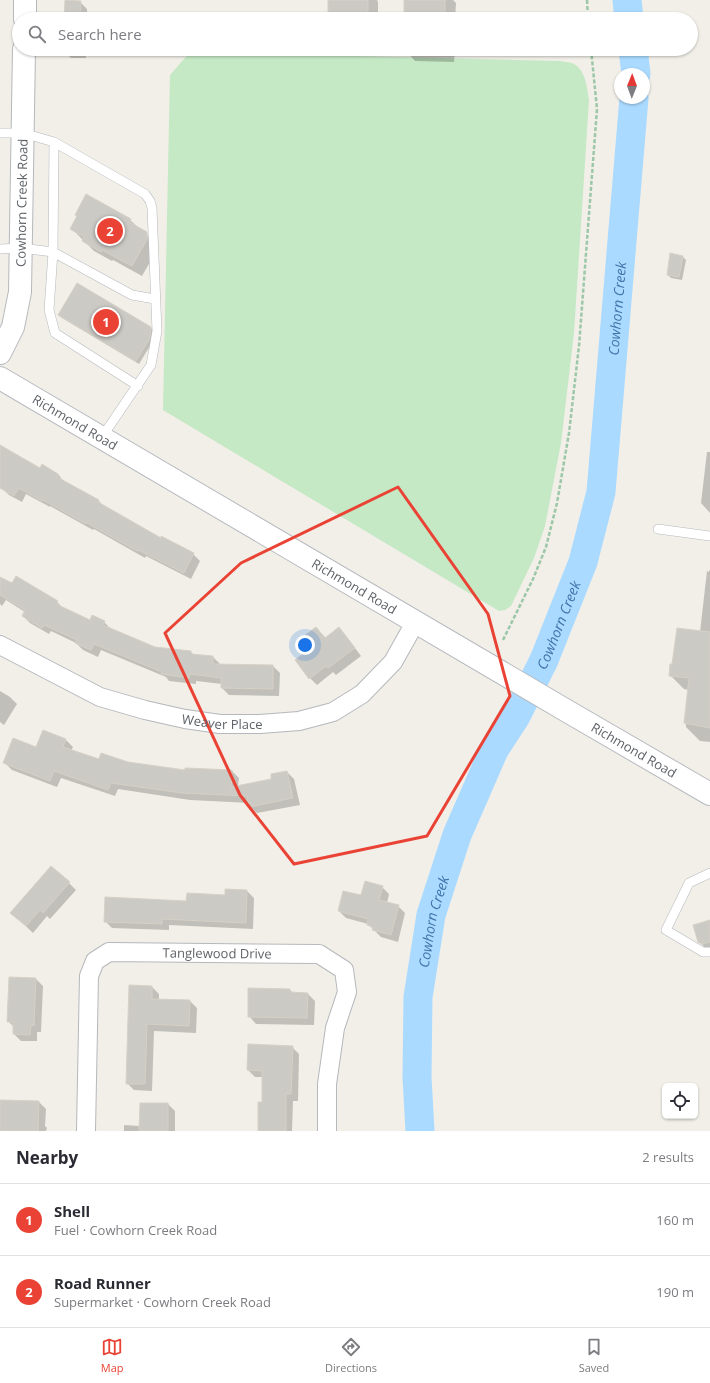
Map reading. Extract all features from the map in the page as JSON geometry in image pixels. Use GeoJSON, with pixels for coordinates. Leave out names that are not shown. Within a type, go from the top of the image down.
{"type":"FeatureCollection","features":[{"type":"Feature","properties":{"kind":"main road"},"geometry":{"type":"LineString","coordinates":[[25,0],[25,12]]}},
{"type":"Feature","properties":{"kind":"main road","name":"Cowhorn Creek Road"},"geometry":{"type":"LineString","coordinates":[[0,353],[13,327],[20,292],[11,249],[23,133],[24,56]]}},
{"type":"Feature","properties":{"kind":"main road","name":"Richmond Road"},"geometry":{"type":"LineString","coordinates":[[0,378],[710,794]]}},
{"type":"Feature","properties":{"kind":"street","name":"Weaver Place"},"geometry":{"type":"LineString","coordinates":[[0,646],[100,697],[145,710],[192,720],[220,724],[260,724],[299,721],[333,712],[362,694],[393,662],[416,621]]}},
{"type":"Feature","properties":{"kind":"street","name":"Tanglewood Drive"},"geometry":{"type":"LineString","coordinates":[[86,1131],[89,976],[95,961],[109,952],[319,954],[344,970],[347,992],[336,1028],[328,1077],[327,1131]]}},
{"type":"Feature","properties":{"kind":"lane"},"geometry":{"type":"LineString","coordinates":[[0,133],[23,133],[54,142],[145,194],[150,201],[152,208],[157,332],[151,365],[102,437]]}},
{"type":"Feature","properties":{"kind":"lane"},"geometry":{"type":"LineString","coordinates":[[54,142],[53,252],[49,310],[55,333],[138,386]]}},
{"type":"Feature","properties":{"kind":"lane"},"geometry":{"type":"LineString","coordinates":[[11,249],[53,252],[132,295],[156,299]]}},
{"type":"Feature","properties":{"kind":"lane"},"geometry":{"type":"LineString","coordinates":[[658,529],[710,536]]}},
{"type":"Feature","properties":{"kind":"lane"},"geometry":{"type":"LineString","coordinates":[[710,874],[689,883],[666,930],[703,952],[710,952]]}},
{"type":"Feature","properties":{"kind":"path"},"geometry":{"type":"LineString","coordinates":[[587,0],[588,12]]}},
{"type":"Feature","properties":{"kind":"path"},"geometry":{"type":"LineString","coordinates":[[503,640],[533,579],[546,547],[557,503],[569,433],[579,346],[597,109],[592,56]]}},
{"type":"Feature","properties":{"kind":"highlighted area"},"geometry":{"type":"Polygon","coordinates":[[[398,487],[488,614],[510,696],[427,836],[294,864],[240,795],[165,633],[241,563],[398,487]]]}},
{"type":"Feature","properties":{"kind":"green space"},"geometry":{"type":"Polygon","coordinates":[[[187,56],[354,56],[560,61],[572,63],[577,66],[583,74],[589,100],[574,333],[561,443],[545,526],[534,558],[511,606],[505,610],[499,611],[163,410],[170,75],[187,56]]]}},
{"type":"Feature","properties":{"kind":"building"},"geometry":{"type":"Polygon","coordinates":[[[65,0],[81,1],[80,12],[64,12],[65,0]]]}},
{"type":"Feature","properties":{"kind":"building"},"geometry":{"type":"Polygon","coordinates":[[[328,0],[368,0],[368,12],[328,12],[328,0]]]}},
{"type":"Feature","properties":{"kind":"building"},"geometry":{"type":"Polygon","coordinates":[[[404,0],[445,0],[445,12],[404,12],[404,0]]]}},
{"type":"Feature","properties":{"kind":"building"},"geometry":{"type":"Polygon","coordinates":[[[86,194],[131,219],[129,222],[147,232],[147,239],[132,266],[102,250],[101,252],[82,241],[84,237],[70,229],[77,216],[75,215],[86,194]]]}},
{"type":"Feature","properties":{"kind":"building"},"geometry":{"type":"Polygon","coordinates":[[[670,253],[683,256],[679,277],[667,275],[670,253]]]}},
{"type":"Feature","properties":{"kind":"building"},"geometry":{"type":"Polygon","coordinates":[[[77,283],[151,327],[150,338],[136,361],[58,315],[77,283]]]}},
{"type":"Feature","properties":{"kind":"building"},"geometry":{"type":"Polygon","coordinates":[[[0,445],[40,468],[42,464],[58,474],[57,477],[99,500],[98,502],[161,538],[161,536],[194,553],[184,573],[138,550],[137,551],[19,488],[14,496],[0,488],[0,445]]]}},
{"type":"Feature","properties":{"kind":"building"},"geometry":{"type":"Polygon","coordinates":[[[16,576],[58,601],[56,604],[90,620],[92,615],[105,621],[103,625],[155,647],[191,651],[191,654],[213,656],[213,664],[273,665],[273,689],[221,688],[221,678],[190,674],[189,678],[161,674],[162,672],[94,644],[91,650],[75,643],[77,640],[44,625],[42,628],[22,616],[25,610],[0,595],[0,577],[12,583],[16,576]]]}},
{"type":"Feature","properties":{"kind":"building"},"geometry":{"type":"Polygon","coordinates":[[[316,627],[325,638],[339,627],[355,648],[328,668],[326,666],[309,679],[295,660],[312,647],[304,636],[316,627]]]}},
{"type":"Feature","properties":{"kind":"building"},"geometry":{"type":"Polygon","coordinates":[[[677,628],[710,632],[710,728],[684,723],[689,678],[669,676],[677,628]]]}},
{"type":"Feature","properties":{"kind":"building"},"geometry":{"type":"Polygon","coordinates":[[[43,730],[66,739],[63,747],[99,759],[101,753],[128,762],[185,770],[185,768],[232,770],[231,787],[271,779],[271,774],[287,771],[293,798],[249,807],[247,796],[182,793],[111,783],[108,790],[54,771],[50,781],[3,763],[13,738],[36,747],[43,730]]]}},
{"type":"Feature","properties":{"kind":"building"},"geometry":{"type":"Polygon","coordinates":[[[51,866],[70,882],[43,913],[40,910],[26,926],[10,913],[51,866]]]}},
{"type":"Feature","properties":{"kind":"building"},"geometry":{"type":"Polygon","coordinates":[[[365,881],[383,886],[379,900],[399,905],[391,935],[372,930],[373,927],[367,925],[368,919],[338,911],[343,891],[361,895],[365,881]]]}},
{"type":"Feature","properties":{"kind":"building"},"geometry":{"type":"Polygon","coordinates":[[[225,889],[247,890],[246,923],[162,919],[162,924],[104,922],[105,897],[186,901],[187,893],[225,895],[225,889]]]}},
{"type":"Feature","properties":{"kind":"building"},"geometry":{"type":"Polygon","coordinates":[[[710,920],[710,942],[702,944],[698,942],[693,925],[710,920]]]}},
{"type":"Feature","properties":{"kind":"building"},"geometry":{"type":"Polygon","coordinates":[[[9,977],[36,978],[34,1026],[31,1025],[30,1035],[13,1034],[13,1022],[7,1022],[9,977]]]}},
{"type":"Feature","properties":{"kind":"building"},"geometry":{"type":"Polygon","coordinates":[[[129,985],[152,986],[152,999],[190,1000],[189,1026],[147,1024],[145,1084],[126,1084],[129,985]]]}},
{"type":"Feature","properties":{"kind":"building"},"geometry":{"type":"Polygon","coordinates":[[[248,988],[290,989],[290,992],[308,993],[307,1018],[248,1017],[248,988]]]}},
{"type":"Feature","properties":{"kind":"building"},"geometry":{"type":"Polygon","coordinates":[[[248,1044],[293,1046],[291,1094],[286,1094],[286,1131],[258,1131],[258,1102],[262,1102],[262,1071],[247,1070],[248,1044]]]}},
{"type":"Feature","properties":{"kind":"building"},"geometry":{"type":"Polygon","coordinates":[[[0,1100],[39,1101],[38,1131],[0,1131],[0,1100]]]}},
{"type":"Feature","properties":{"kind":"building"},"geometry":{"type":"Polygon","coordinates":[[[140,1103],[168,1103],[168,1131],[139,1131],[140,1103]]]}},
{"type":"Feature","properties":{"kind":"waterway","name":"Cowhorn Creek"},"geometry":{"type":"LineString","coordinates":[[627,0],[628,12]]}},
{"type":"Feature","properties":{"kind":"waterway","name":"Cowhorn Creek"},"geometry":{"type":"LineString","coordinates":[[634,56],[635,68]]}},
{"type":"Feature","properties":{"kind":"waterway","name":"Cowhorn Creek"},"geometry":{"type":"LineString","coordinates":[[420,1131],[417,1077],[418,997],[431,915],[457,835],[494,750],[516,716],[544,660],[583,562],[601,492],[633,104]]}},
{"type":"Feature","properties":{"kind":"place","name":"Road Runner"},"geometry":{"type":"Point","coordinates":[110,231]}},
{"type":"Feature","properties":{"kind":"place","name":"Shell"},"geometry":{"type":"Point","coordinates":[106,322]}}]}
